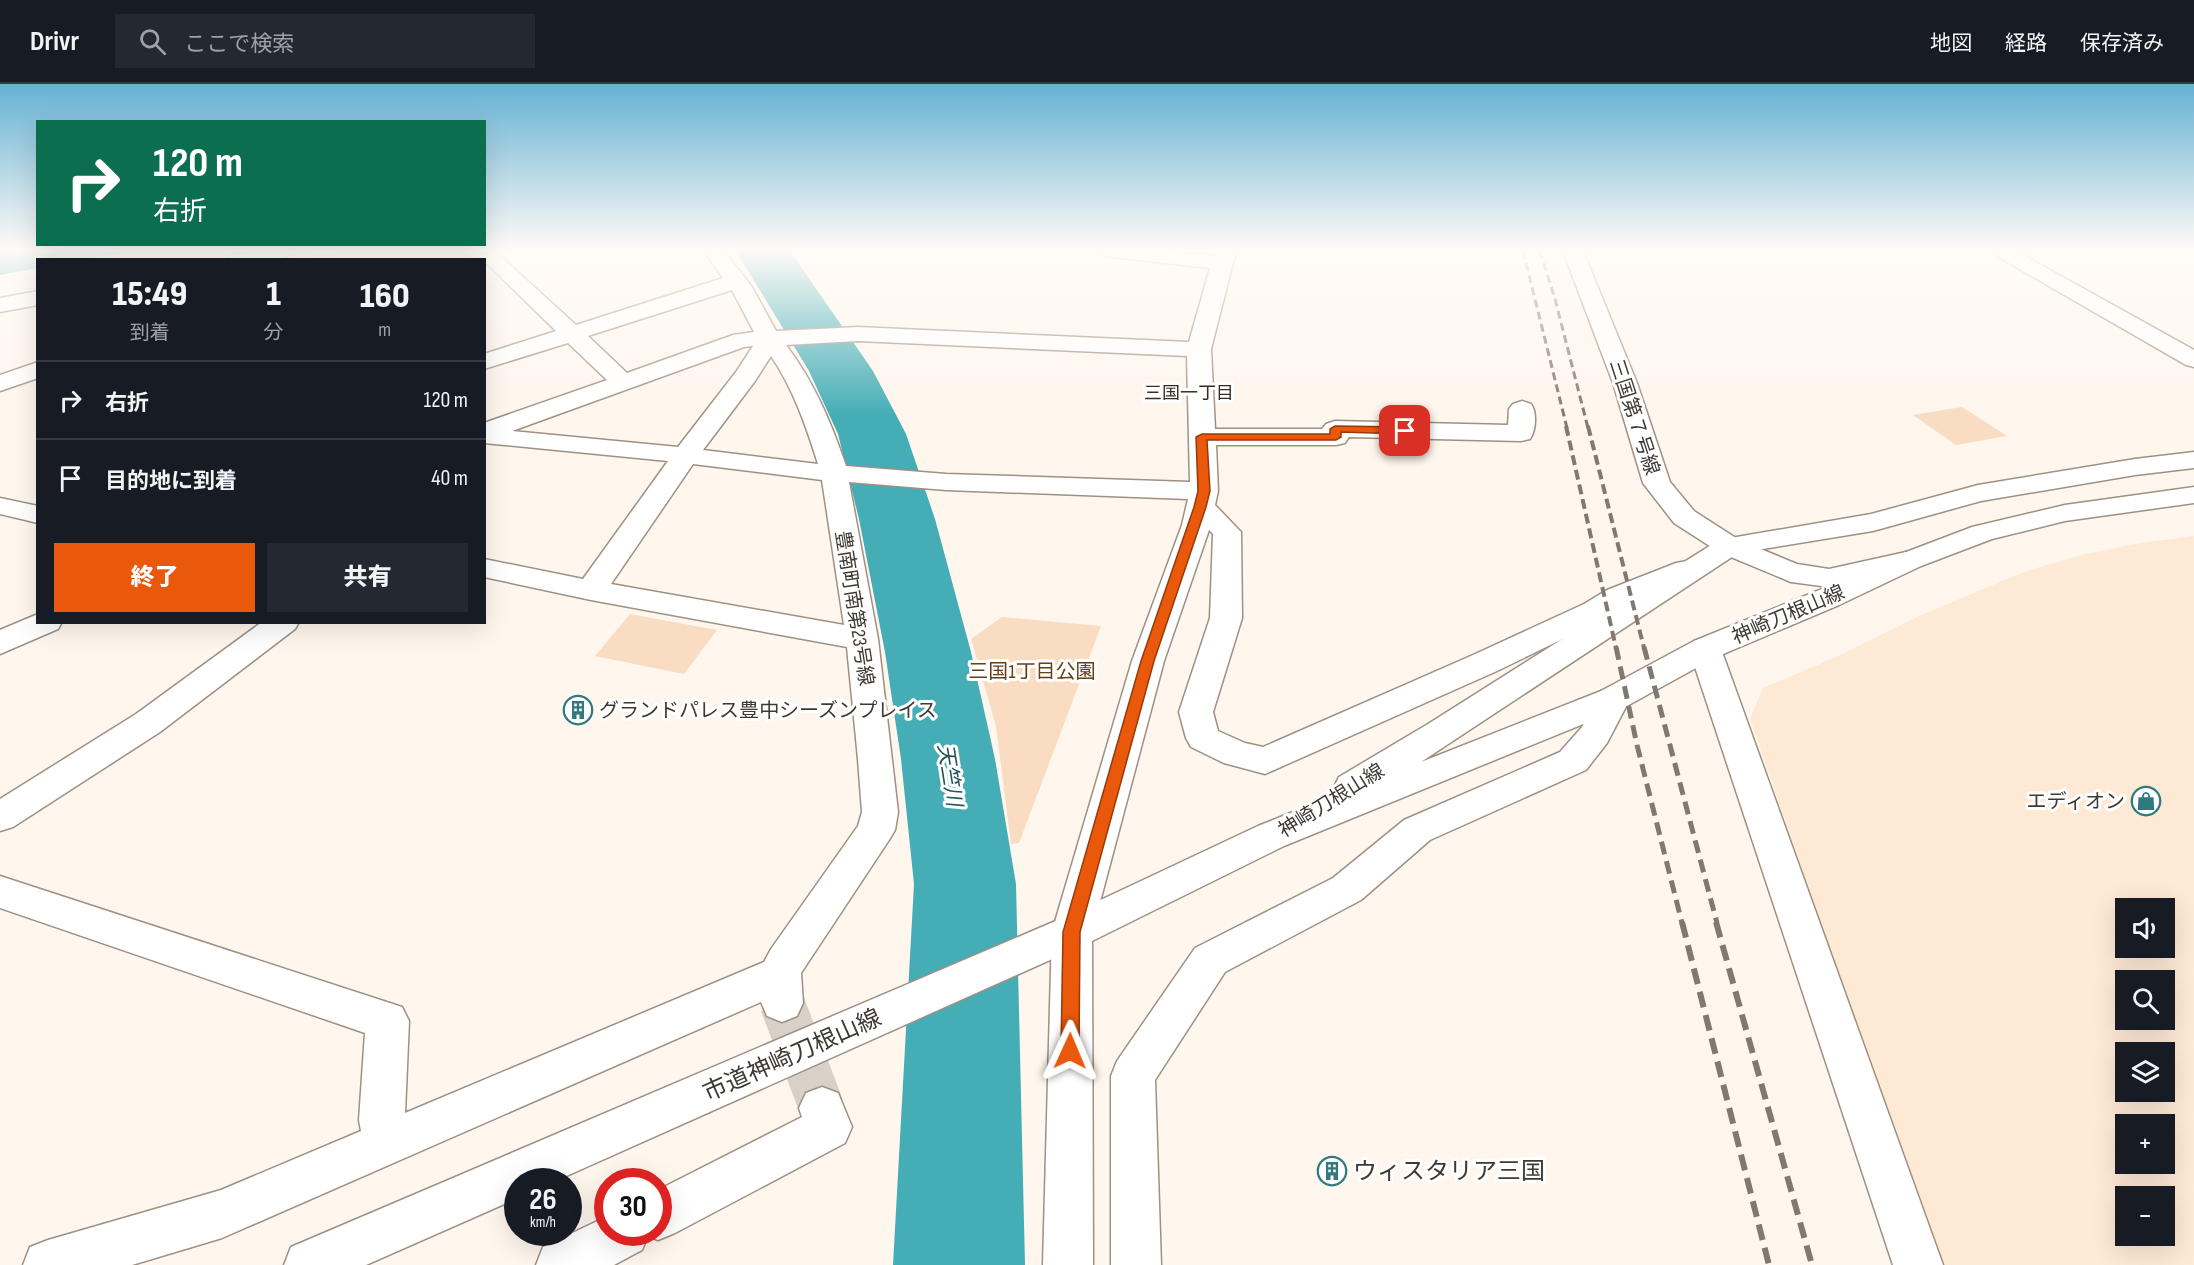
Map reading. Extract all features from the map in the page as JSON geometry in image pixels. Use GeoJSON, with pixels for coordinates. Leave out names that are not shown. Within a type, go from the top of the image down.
{"type":"FeatureCollection","features":[{"type":"Feature","properties":{"kind":"street"},"geometry":{"type":"LineString","coordinates":[[543,306],[622,382]]}},
{"type":"Feature","properties":{"kind":"street"},"geometry":{"type":"LineString","coordinates":[[486,361],[656,306]]}},
{"type":"Feature","properties":{"kind":"street","name":"豊南町南第23号線"},"geometry":{"type":"LineString","coordinates":[[387,1144],[781,989],[793,950],[876,830],[880,812],[862,639],[840,473],[792,369],[776,338],[754,306]]}},
{"type":"Feature","properties":{"kind":"street"},"geometry":{"type":"LineString","coordinates":[[1068,1265],[1054,940],[1202,499],[1198,349],[1211,306]]}},
{"type":"Feature","properties":{"kind":"street","name":"三国第７号線"},"geometry":{"type":"LineString","coordinates":[[1595,306],[1625,383],[1657,483],[1684,517],[1729,546],[1791,573],[1829,578],[1911,560]]}},
{"type":"Feature","properties":{"kind":"street"},"geometry":{"type":"LineString","coordinates":[[2100,306],[2194,360]]}},
{"type":"Feature","properties":{"kind":"street"},"geometry":{"type":"LineString","coordinates":[[486,433],[727,343],[858,334],[1198,349]]}},
{"type":"Feature","properties":{"kind":"street"},"geometry":{"type":"LineString","coordinates":[[591,590],[686,456],[776,338]]}},
{"type":"Feature","properties":{"kind":"street"},"geometry":{"type":"LineString","coordinates":[[0,384],[36,370]]}},
{"type":"Feature","properties":{"kind":"street"},"geometry":{"type":"LineString","coordinates":[[1202,437],[1336,437],[1335,429],[1521,433],[1522,409]]}},
{"type":"Feature","properties":{"kind":"street"},"geometry":{"type":"LineString","coordinates":[[486,434],[840,473],[1202,499],[1227,532],[1226,618],[1196,712],[1203,738],[1236,754],[1265,761],[1496,659],[1596,611],[1617,597],[1697,567]]}},
{"type":"Feature","properties":{"kind":"street","name":"神崎刀根山線"},"geometry":{"type":"LineString","coordinates":[[1271,836],[1440,733],[1729,546],[1873,522],[1978,493],[2135,466],[2194,460]]}},
{"type":"Feature","properties":{"kind":"street","name":"神崎刀根山線"},"geometry":{"type":"LineString","coordinates":[[1271,836],[1613,699],[1706,649],[1828,598],[1911,560],[1982,533],[2065,513],[2194,495]]}},
{"type":"Feature","properties":{"kind":"street"},"geometry":{"type":"LineString","coordinates":[[0,506],[36,515]]}},
{"type":"Feature","properties":{"kind":"street"},"geometry":{"type":"LineString","coordinates":[[486,568],[591,590],[862,639]]}},
{"type":"Feature","properties":{"kind":"street"},"geometry":{"type":"LineString","coordinates":[[0,643],[43,624]]}},
{"type":"Feature","properties":{"kind":"street"},"geometry":{"type":"LineString","coordinates":[[0,817],[148,723],[281,624]]}},
{"type":"Feature","properties":{"kind":"street"},"geometry":{"type":"LineString","coordinates":[[1706,649],[1918,1265]]}},
{"type":"Feature","properties":{"kind":"street"},"geometry":{"type":"LineString","coordinates":[[1136,1265],[1133,1076],[1210,960],[1347,889],[1417,830],[1573,761],[1595,734],[1613,699]]}},
{"type":"Feature","properties":{"kind":"street","name":"市道神崎刀根山線"},"geometry":{"type":"LineString","coordinates":[[309,1265],[1054,940],[1271,836]]}},
{"type":"Feature","properties":{"kind":"street"},"geometry":{"type":"LineString","coordinates":[[0,892],[387,1022],[382,1120],[387,1144],[222,1214],[48,1265]]}},
{"type":"Feature","properties":{"kind":"street"},"geometry":{"type":"LineString","coordinates":[[672,1208],[826,1117]]}},
{"type":"Feature","properties":{"kind":"street"},"geometry":{"type":"LineString","coordinates":[[561,1265],[599,1246]]}},
{"type":"Feature","properties":{"kind":"shaded area"},"geometry":{"type":"Polygon","coordinates":[[[2194,536],[2194,1265],[1940,1265],[1750,719],[1763,688],[1836,657],[1921,615],[2024,572],[2081,555],[2141,543],[2194,536]]]}},
{"type":"Feature","properties":{"kind":"green space"},"geometry":{"type":"Polygon","coordinates":[[[1962,407],[2007,436],[1956,445],[1913,415],[1962,407]]]}},
{"type":"Feature","properties":{"kind":"green space"},"geometry":{"type":"Polygon","coordinates":[[[630,614],[717,630],[684,674],[595,656],[630,614]]]}},
{"type":"Feature","properties":{"kind":"green space","name":"三国1丁目公園"},"geometry":{"type":"Polygon","coordinates":[[[1002,617],[1101,626],[1019,843],[1011,844],[996,726],[971,639],[1002,617]]]}},
{"type":"Feature","properties":{"kind":"waterway","name":"天竺川"},"geometry":{"type":"LineString","coordinates":[[799,306],[841,371],[872,434],[897,519],[928,652],[948,759],[965,884],[959,1265]]}},
{"type":"Feature","properties":{"kind":"tunnel"},"geometry":{"type":"LineString","coordinates":[[782,1003],[822,1108]]}},
{"type":"Feature","properties":{"kind":"railway"},"geometry":{"type":"LineString","coordinates":[[1537,306],[1567,428]]}},
{"type":"Feature","properties":{"kind":"railway"},"geometry":{"type":"LineString","coordinates":[[1557,306],[1588,428]]}},
{"type":"Feature","properties":{"kind":"railway"},"geometry":{"type":"LineString","coordinates":[[1566,426],[1616,648]]}},
{"type":"Feature","properties":{"kind":"railway"},"geometry":{"type":"LineString","coordinates":[[1588,426],[1644,648]]}},
{"type":"Feature","properties":{"kind":"railway"},"geometry":{"type":"LineString","coordinates":[[1616,647],[1637,745],[1682,923]]}},
{"type":"Feature","properties":{"kind":"railway"},"geometry":{"type":"LineString","coordinates":[[1644,647],[1717,923]]}},
{"type":"Feature","properties":{"kind":"railway"},"geometry":{"type":"LineString","coordinates":[[1682,922],[1769,1265]]}},
{"type":"Feature","properties":{"kind":"railway"},"geometry":{"type":"LineString","coordinates":[[1716,922],[1812,1265]]}},
{"type":"Feature","properties":{"kind":"place","name":"グランドパレス豊中シーズンプレイス"},"geometry":{"type":"Point","coordinates":[578,710]}},
{"type":"Feature","properties":{"kind":"place","name":"エディオン"},"geometry":{"type":"Point","coordinates":[2146,801]}},
{"type":"Feature","properties":{"kind":"place","name":"ウィスタリア三国"},"geometry":{"type":"Point","coordinates":[1332,1171]}},
{"type":"Feature","properties":{"kind":"district","name":"三国一丁目"},"geometry":{"type":"Point","coordinates":[1189,393]}},
{"type":"Feature","properties":{"kind":"route"},"geometry":{"type":"LineString","coordinates":[[1070,1051],[1072,932],[1148,661],[1196,525],[1204,491],[1202,437],[1336,437],[1335,429],[1405,431]]}}]}
